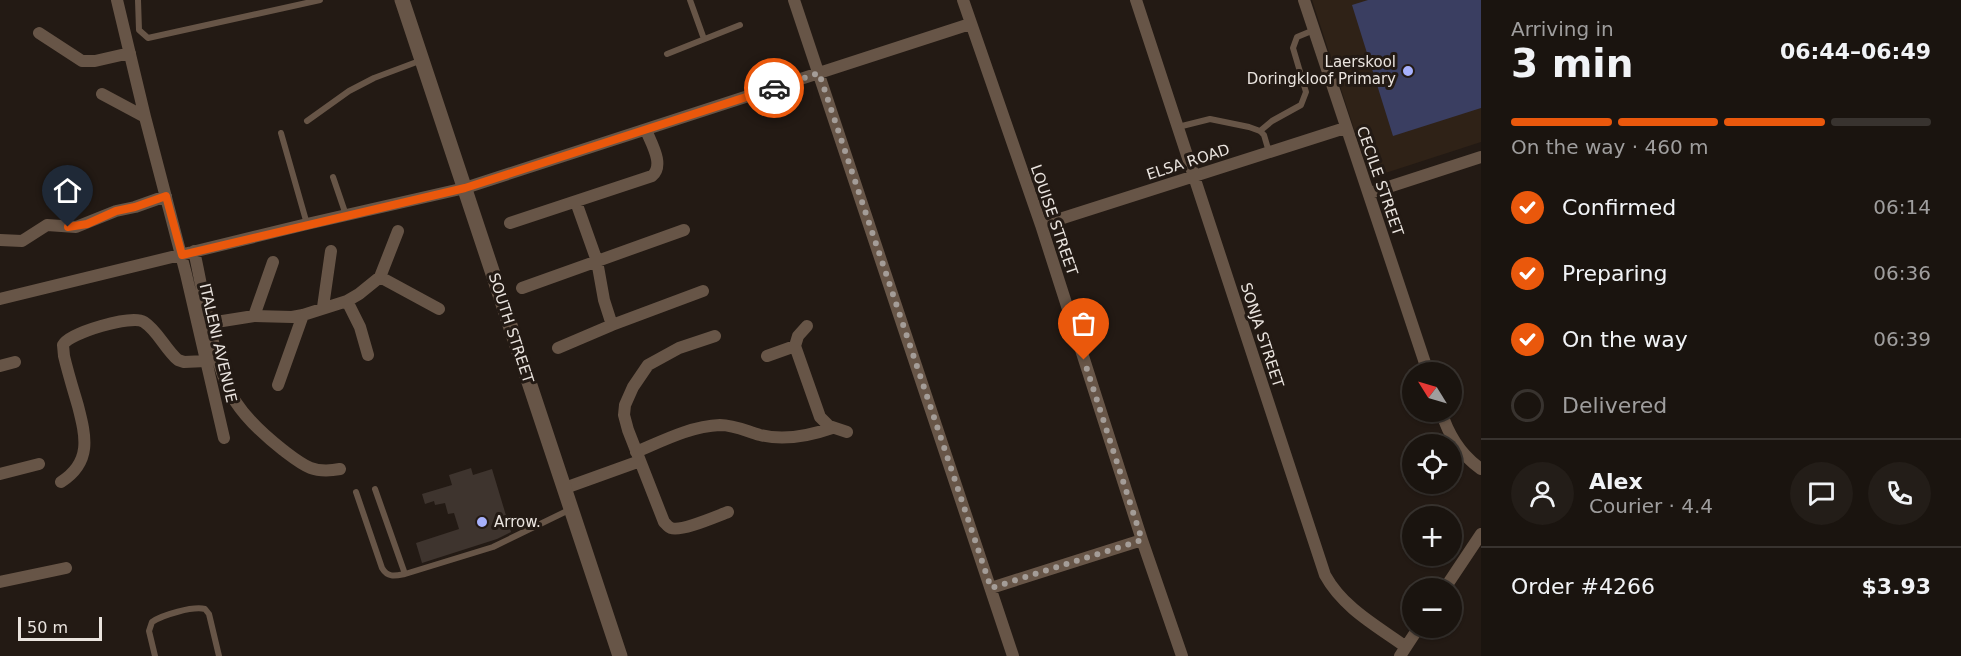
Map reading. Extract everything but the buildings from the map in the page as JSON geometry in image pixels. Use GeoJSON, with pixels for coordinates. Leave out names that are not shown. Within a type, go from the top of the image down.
{"type":"FeatureCollection","features":[{"type":"Feature","properties":{"kind":"street","name":"ITALENI AVENUE"},"geometry":{"type":"LineString","coordinates":[[117,0],[182,255],[224,438]]}},
{"type":"Feature","properties":{"kind":"street","name":"SOUTH STREET"},"geometry":{"type":"LineString","coordinates":[[402,0],[620,656]]}},
{"type":"Feature","properties":{"kind":"street"},"geometry":{"type":"LineString","coordinates":[[794,0],[1013,656]]}},
{"type":"Feature","properties":{"kind":"street","name":"LOUISE STREET"},"geometry":{"type":"LineString","coordinates":[[963,0],[1041,225],[1142,540],[1182,656]]}},
{"type":"Feature","properties":{"kind":"street","name":"SONJA STREET"},"geometry":{"type":"LineString","coordinates":[[1136,0],[1325,575],[1333,589],[1352,608],[1403,651]]}},
{"type":"Feature","properties":{"kind":"street","name":"CECILE STREET"},"geometry":{"type":"LineString","coordinates":[[1304,0],[1425,362]]}},
{"type":"Feature","properties":{"kind":"street"},"geometry":{"type":"LineString","coordinates":[[0,298],[465,188],[970,24]]}},
{"type":"Feature","properties":{"kind":"street"},"geometry":{"type":"LineString","coordinates":[[39,33],[82,61],[95,61],[130,53]]}},
{"type":"Feature","properties":{"kind":"street"},"geometry":{"type":"LineString","coordinates":[[102,94],[145,117]]}},
{"type":"Feature","properties":{"kind":"street","name":"ELSA ROAD"},"geometry":{"type":"LineString","coordinates":[[1041,225],[1345,128]]}},
{"type":"Feature","properties":{"kind":"street"},"geometry":{"type":"LineString","coordinates":[[510,224],[655,174],[658,164],[646,130]]}},
{"type":"Feature","properties":{"kind":"street"},"geometry":{"type":"LineString","coordinates":[[1370,193],[1481,157]]}},
{"type":"Feature","properties":{"kind":"street"},"geometry":{"type":"LineString","coordinates":[[0,240],[22,241],[47,225],[76,227],[116,211],[166,196]]}},
{"type":"Feature","properties":{"kind":"street"},"geometry":{"type":"LineString","coordinates":[[576,202],[597,261],[604,300],[612,325]]}},
{"type":"Feature","properties":{"kind":"street"},"geometry":{"type":"LineString","coordinates":[[522,288],[684,230]]}},
{"type":"Feature","properties":{"kind":"street"},"geometry":{"type":"LineString","coordinates":[[210,323],[254,316],[292,317],[347,301],[380,277],[398,231]]}},
{"type":"Feature","properties":{"kind":"street"},"geometry":{"type":"LineString","coordinates":[[194,251],[226,383],[234,399],[261,432],[308,468],[325,472],[340,470]]}},
{"type":"Feature","properties":{"kind":"street"},"geometry":{"type":"LineString","coordinates":[[323,307],[332,251]]}},
{"type":"Feature","properties":{"kind":"street"},"geometry":{"type":"LineString","coordinates":[[254,316],[273,262]]}},
{"type":"Feature","properties":{"kind":"street"},"geometry":{"type":"LineString","coordinates":[[380,277],[438,309]]}},
{"type":"Feature","properties":{"kind":"street"},"geometry":{"type":"LineString","coordinates":[[558,348],[703,291]]}},
{"type":"Feature","properties":{"kind":"street"},"geometry":{"type":"LineString","coordinates":[[347,301],[360,327],[368,356]]}},
{"type":"Feature","properties":{"kind":"street"},"geometry":{"type":"LineString","coordinates":[[278,385],[303,315]]}},
{"type":"Feature","properties":{"kind":"street"},"geometry":{"type":"LineString","coordinates":[[61,482],[76,469],[86,440],[64,356],[63,345],[67,339],[76,334],[126,320],[139,320],[151,328],[178,360],[206,361]]}},
{"type":"Feature","properties":{"kind":"street"},"geometry":{"type":"LineString","coordinates":[[807,326],[798,336],[795,346],[820,417],[832,428],[848,432]]}},
{"type":"Feature","properties":{"kind":"street"},"geometry":{"type":"LineString","coordinates":[[715,336],[666,354],[648,365],[625,405],[626,422],[664,522],[670,528],[683,528],[728,512]]}},
{"type":"Feature","properties":{"kind":"street"},"geometry":{"type":"LineString","coordinates":[[767,356],[795,346]]}},
{"type":"Feature","properties":{"kind":"street"},"geometry":{"type":"LineString","coordinates":[[0,366],[15,362]]}},
{"type":"Feature","properties":{"kind":"street"},"geometry":{"type":"LineString","coordinates":[[1446,422],[1453,439],[1463,453],[1481,469]]}},
{"type":"Feature","properties":{"kind":"street"},"geometry":{"type":"LineString","coordinates":[[565,488],[638,456],[683,433],[709,426],[730,426],[780,438],[813,434],[832,428]]}},
{"type":"Feature","properties":{"kind":"street"},"geometry":{"type":"LineString","coordinates":[[0,474],[39,464]]}},
{"type":"Feature","properties":{"kind":"street"},"geometry":{"type":"LineString","coordinates":[[1452,578],[1481,534]]}},
{"type":"Feature","properties":{"kind":"street"},"geometry":{"type":"LineString","coordinates":[[991,588],[1142,540]]}},
{"type":"Feature","properties":{"kind":"street"},"geometry":{"type":"LineString","coordinates":[[0,582],[66,567]]}},
{"type":"Feature","properties":{"kind":"street"},"geometry":{"type":"LineString","coordinates":[[1403,651],[1412,638]]}},
{"type":"Feature","properties":{"kind":"lane"},"geometry":{"type":"LineString","coordinates":[[138,0],[139,30],[148,38],[320,0]]}},
{"type":"Feature","properties":{"kind":"lane"},"geometry":{"type":"LineString","coordinates":[[690,0],[704,39]]}},
{"type":"Feature","properties":{"kind":"lane"},"geometry":{"type":"LineString","coordinates":[[667,54],[740,25]]}},
{"type":"Feature","properties":{"kind":"lane"},"geometry":{"type":"LineString","coordinates":[[1260,131],[1272,121],[1301,105],[1306,92],[1293,48],[1297,37],[1314,30]]}},
{"type":"Feature","properties":{"kind":"lane"},"geometry":{"type":"LineString","coordinates":[[307,121],[349,91],[374,78],[423,60]]}},
{"type":"Feature","properties":{"kind":"lane"},"geometry":{"type":"LineString","coordinates":[[1178,127],[1210,119],[1260,131],[1264,135],[1269,152]]}},
{"type":"Feature","properties":{"kind":"lane"},"geometry":{"type":"LineString","coordinates":[[281,133],[307,224]]}},
{"type":"Feature","properties":{"kind":"lane"},"geometry":{"type":"LineString","coordinates":[[333,177],[346,215]]}},
{"type":"Feature","properties":{"kind":"lane"},"geometry":{"type":"LineString","coordinates":[[375,489],[405,574]]}},
{"type":"Feature","properties":{"kind":"lane"},"geometry":{"type":"LineString","coordinates":[[356,492],[382,568],[388,575],[405,574],[493,547],[571,508]]}},
{"type":"Feature","properties":{"kind":"lane"},"geometry":{"type":"LineString","coordinates":[[155,656],[149,631],[152,622],[168,615],[200,608],[205,609],[209,615],[219,656]]}},
{"type":"Feature","properties":{"kind":"shaded area","name":"Laerskool Doringkloof Primary"},"geometry":{"type":"Polygon","coordinates":[[[1312,0],[1481,0],[1481,142],[1370,178],[1312,0]]]}},
{"type":"Feature","properties":{"kind":"shaded area"},"geometry":{"type":"Polygon","coordinates":[[[1368,0],[1481,0],[1481,108],[1393,136],[1352,5],[1368,0]]]}},
{"type":"Feature","properties":{"kind":"way so far"},"geometry":{"type":"LineString","coordinates":[[774,88],[819,73],[991,588],[1142,540],[1084,360]]}},
{"type":"Feature","properties":{"kind":"place","name":"Laerskool Doringkloof Primary"},"geometry":{"type":"Point","coordinates":[1408,71]}},
{"type":"Feature","properties":{"kind":"place","name":"Arrow."},"geometry":{"type":"Point","coordinates":[482,522]}},
{"type":"Feature","properties":{"kind":"route"},"geometry":{"type":"LineString","coordinates":[[68,227],[87,224],[116,211],[166,196],[182,255],[465,188],[774,88]]}}]}
